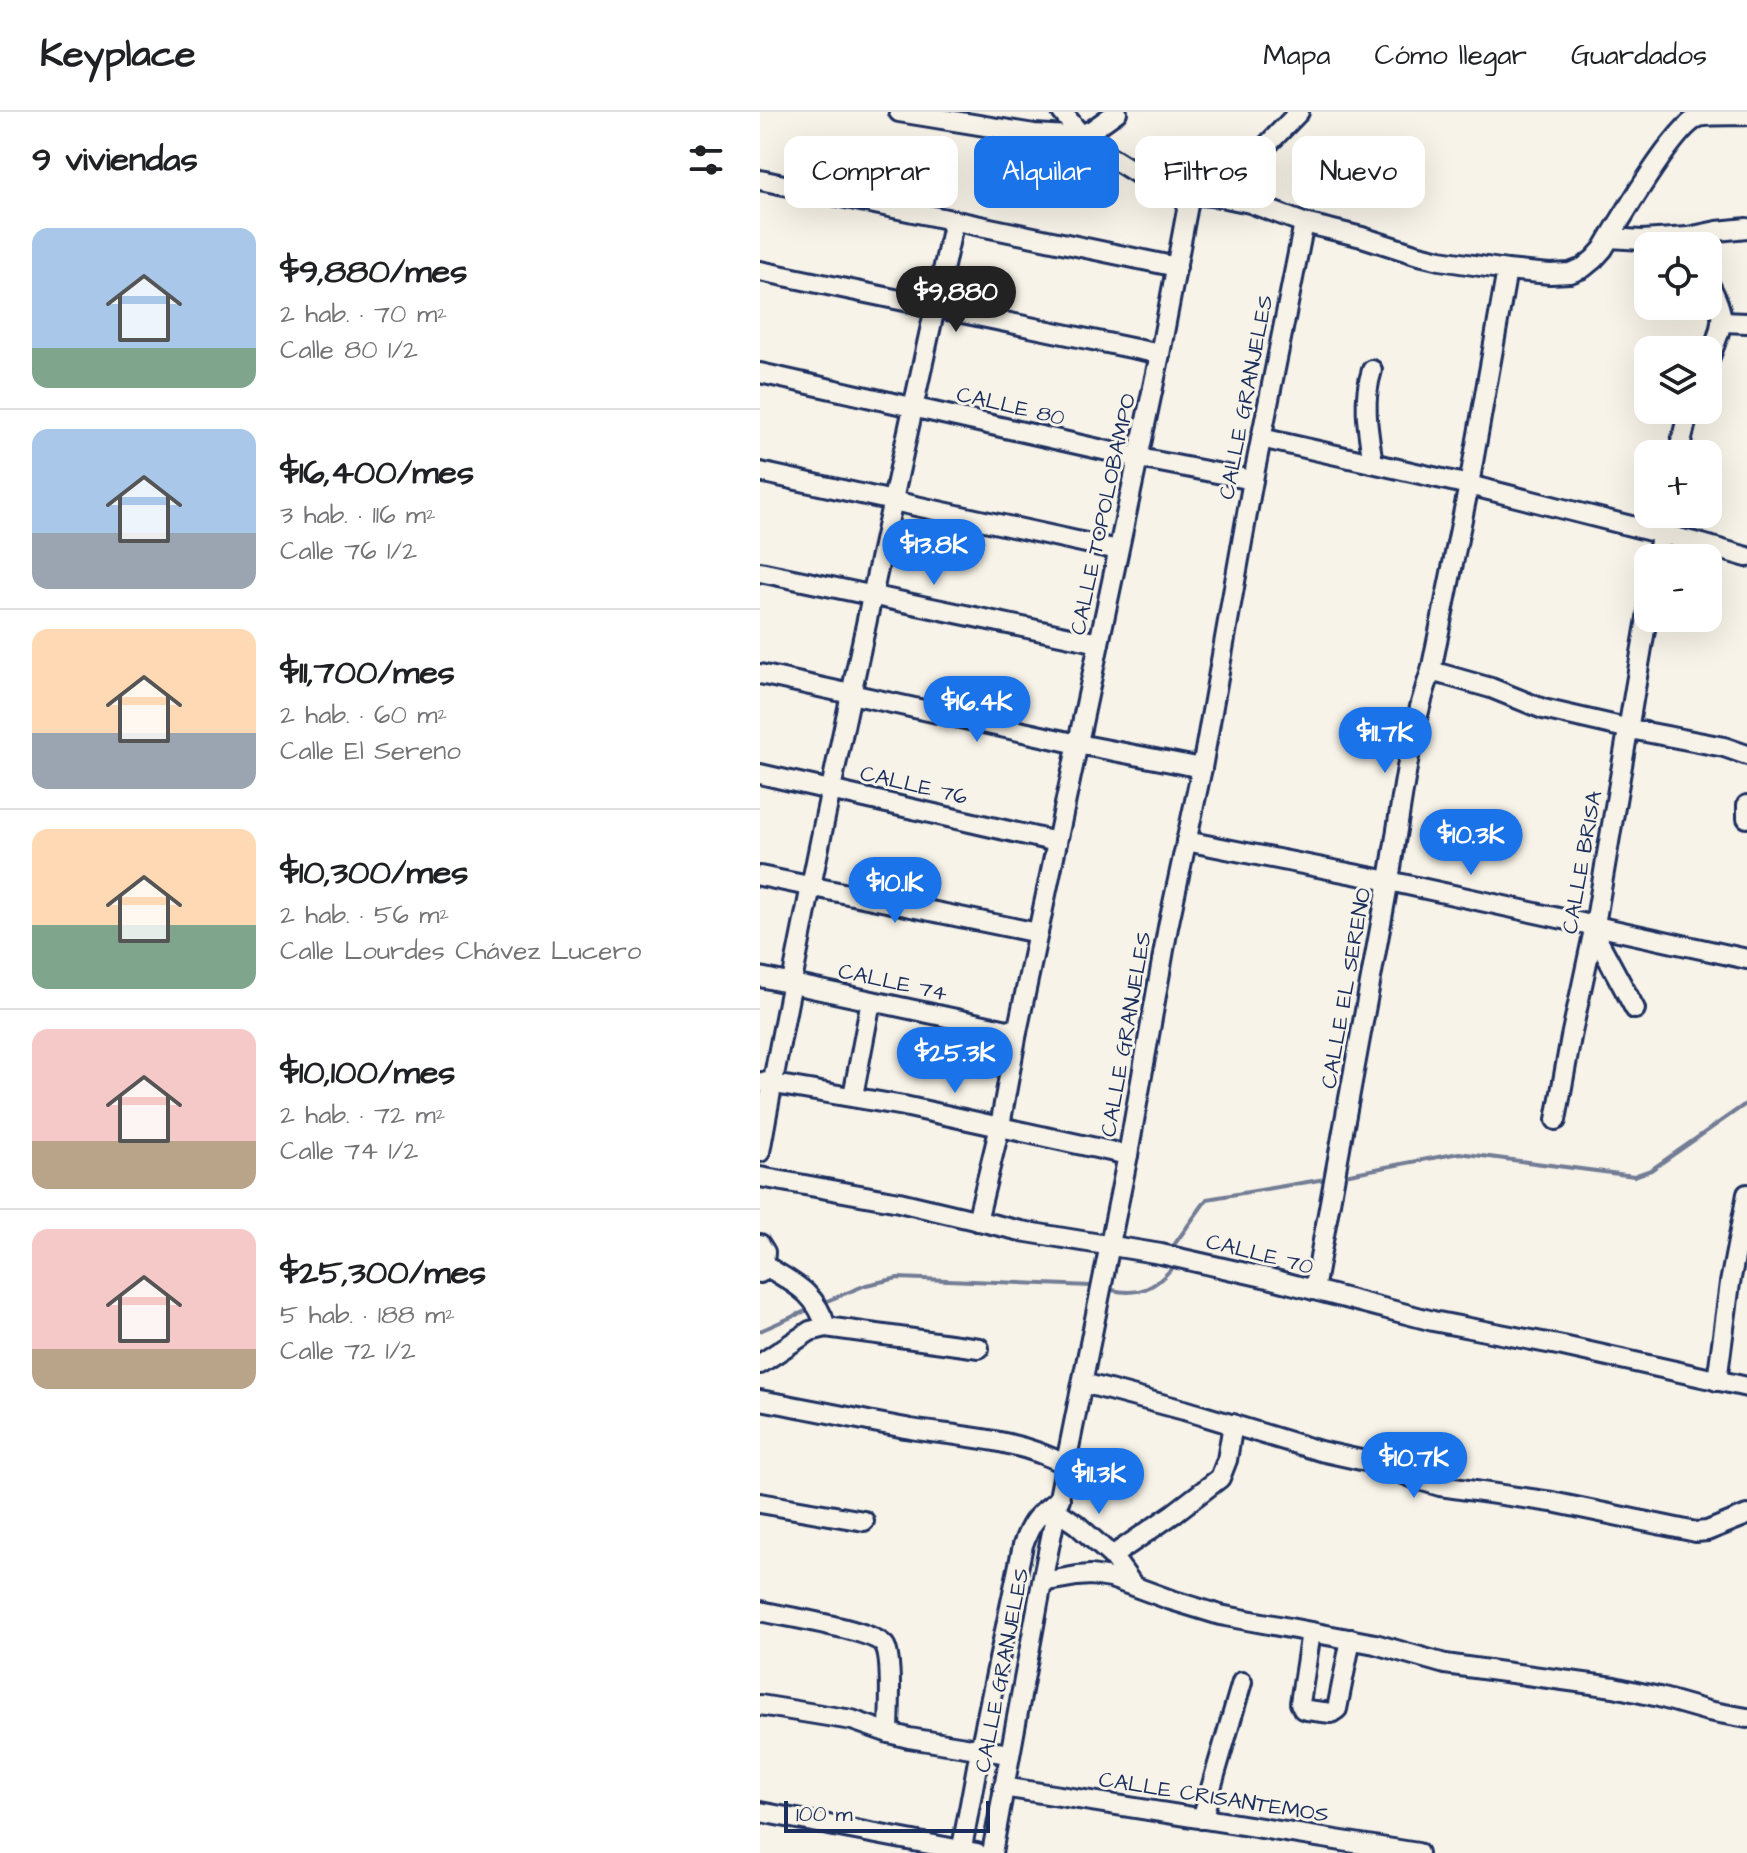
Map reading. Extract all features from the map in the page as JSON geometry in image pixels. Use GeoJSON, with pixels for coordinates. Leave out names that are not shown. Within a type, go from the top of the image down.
{"type":"FeatureCollection","features":[{"type":"Feature","properties":{"kind":"street"},"geometry":{"type":"LineString","coordinates":[[899,112],[1056,136],[1081,135],[1117,112]]}},
{"type":"Feature","properties":{"kind":"street"},"geometry":{"type":"LineString","coordinates":[[1062,112],[1096,148],[1135,172]]}},
{"type":"Feature","properties":{"kind":"street"},"geometry":{"type":"LineString","coordinates":[[1276,136],[1299,112]]}},
{"type":"Feature","properties":{"kind":"street"},"geometry":{"type":"LineString","coordinates":[[1265,208],[1304,223],[1440,260],[1507,270],[1570,273],[1594,259],[1663,156],[1699,115],[1747,115]]}},
{"type":"Feature","properties":{"kind":"street"},"geometry":{"type":"LineString","coordinates":[[760,180],[1177,267]]}},
{"type":"Feature","properties":{"kind":"street","name":"CALLE TOPOLOBAMPO"},"geometry":{"type":"LineString","coordinates":[[977,1221],[1000,1126],[1017,1032],[1139,458],[1188,208]]}},
{"type":"Feature","properties":{"kind":"street"},"geometry":{"type":"LineString","coordinates":[[760,1152],[766,1082],[791,984],[954,220]]}},
{"type":"Feature","properties":{"kind":"street","name":"CALLE GRANJELES"},"geometry":{"type":"LineString","coordinates":[[992,1853],[1304,223]]}},
{"type":"Feature","properties":{"kind":"street"},"geometry":{"type":"LineString","coordinates":[[1715,232],[1747,228]]}},
{"type":"Feature","properties":{"kind":"street"},"geometry":{"type":"LineString","coordinates":[[1610,238],[1634,240]]}},
{"type":"Feature","properties":{"kind":"street","name":"CALLE EL SERENO"},"geometry":{"type":"LineString","coordinates":[[1314,1290],[1406,777],[1469,485],[1507,270]]}},
{"type":"Feature","properties":{"kind":"street"},"geometry":{"type":"LineString","coordinates":[[760,271],[1160,354]]}},
{"type":"Feature","properties":{"kind":"street"},"geometry":{"type":"LineString","coordinates":[[1717,336],[1722,322],[1747,323]]}},
{"type":"Feature","properties":{"kind":"street"},"geometry":{"type":"LineString","coordinates":[[1372,370],[1366,408],[1373,463]]}},
{"type":"Feature","properties":{"kind":"street","name":"CALLE 80"},"geometry":{"type":"LineString","coordinates":[[760,373],[1139,458],[1253,480]]}},
{"type":"Feature","properties":{"kind":"street"},"geometry":{"type":"LineString","coordinates":[[1261,438],[1469,485],[1747,557]]}},
{"type":"Feature","properties":{"kind":"street"},"geometry":{"type":"LineString","coordinates":[[760,472],[1118,550]]}},
{"type":"Feature","properties":{"kind":"street"},"geometry":{"type":"LineString","coordinates":[[1659,544],[1662,528]]}},
{"type":"Feature","properties":{"kind":"street"},"geometry":{"type":"LineString","coordinates":[[760,572],[1099,643]]}},
{"type":"Feature","properties":{"kind":"street","name":"CALLE BRISA"},"geometry":{"type":"LineString","coordinates":[[1556,1120],[1594,929],[1645,632]]}},
{"type":"Feature","properties":{"kind":"street"},"geometry":{"type":"LineString","coordinates":[[1431,671],[1491,688],[1543,709],[1724,747],[1747,755]]}},
{"type":"Feature","properties":{"kind":"street"},"geometry":{"type":"LineString","coordinates":[[760,674],[1202,768]]}},
{"type":"Feature","properties":{"kind":"street","name":"CALLE 76"},"geometry":{"type":"LineString","coordinates":[[760,774],[1057,842]]}},
{"type":"Feature","properties":{"kind":"street"},"geometry":{"type":"LineString","coordinates":[[1747,805],[1747,818]]}},
{"type":"Feature","properties":{"kind":"street"},"geometry":{"type":"LineString","coordinates":[[1186,841],[1389,881],[1594,929],[1747,959]]}},
{"type":"Feature","properties":{"kind":"street"},"geometry":{"type":"LineString","coordinates":[[760,876],[1038,933]]}},
{"type":"Feature","properties":{"kind":"street"},"geometry":{"type":"LineString","coordinates":[[1594,929],[1635,1009]]}},
{"type":"Feature","properties":{"kind":"street","name":"CALLE 74"},"geometry":{"type":"LineString","coordinates":[[760,977],[1017,1032]]}},
{"type":"Feature","properties":{"kind":"street"},"geometry":{"type":"LineString","coordinates":[[853,1096],[871,1001]]}},
{"type":"Feature","properties":{"kind":"street"},"geometry":{"type":"LineString","coordinates":[[766,1082],[853,1096],[1128,1155]]}},
{"type":"Feature","properties":{"kind":"street","name":"CALLE 70"},"geometry":{"type":"LineString","coordinates":[[760,1177],[899,1202],[1035,1234],[1161,1254],[1433,1321],[1747,1387]]}},
{"type":"Feature","properties":{"kind":"street"},"geometry":{"type":"LineString","coordinates":[[1717,1381],[1730,1283],[1747,1194]]}},
{"type":"Feature","properties":{"kind":"street"},"geometry":{"type":"LineString","coordinates":[[760,1244],[765,1252],[762,1269],[805,1290],[824,1321]]}},
{"type":"Feature","properties":{"kind":"street"},"geometry":{"type":"LineString","coordinates":[[760,1364],[824,1321],[979,1348]]}},
{"type":"Feature","properties":{"kind":"street"},"geometry":{"type":"LineString","coordinates":[[1083,1383],[1320,1451],[1379,1464],[1440,1486],[1552,1502],[1696,1532],[1707,1531],[1747,1515]]}},
{"type":"Feature","properties":{"kind":"street"},"geometry":{"type":"LineString","coordinates":[[760,1400],[1018,1446],[1066,1465]]}},
{"type":"Feature","properties":{"kind":"street"},"geometry":{"type":"LineString","coordinates":[[1112,1556],[1220,1478],[1227,1460],[1233,1424]]}},
{"type":"Feature","properties":{"kind":"street"},"geometry":{"type":"LineString","coordinates":[[760,1503],[864,1521]]}},
{"type":"Feature","properties":{"kind":"street"},"geometry":{"type":"LineString","coordinates":[[760,1812],[966,1852],[980,1750],[1029,1528],[1037,1516],[1059,1505],[1112,1556],[1133,1585]]}},
{"type":"Feature","properties":{"kind":"street"},"geometry":{"type":"LineString","coordinates":[[1042,1582],[1091,1575],[1111,1578],[1196,1609],[1375,1644],[1445,1664],[1614,1687],[1747,1718]]}},
{"type":"Feature","properties":{"kind":"street"},"geometry":{"type":"LineString","coordinates":[[760,1611],[878,1639],[888,1656],[889,1733]]}},
{"type":"Feature","properties":{"kind":"street"},"geometry":{"type":"LineString","coordinates":[[1311,1632],[1300,1703],[1307,1710],[1331,1713],[1337,1709],[1351,1639]]}},
{"type":"Feature","properties":{"kind":"street"},"geometry":{"type":"LineString","coordinates":[[1202,1819],[1242,1682]]}},
{"type":"Feature","properties":{"kind":"street"},"geometry":{"type":"LineString","coordinates":[[760,1705],[852,1720],[889,1733],[1009,1754]]}},
{"type":"Feature","properties":{"kind":"street","name":"CALLE CRISANTEMOS"},"geometry":{"type":"LineString","coordinates":[[1003,1787],[1202,1819],[1339,1846],[1418,1853]]}},
{"type":"Feature","properties":{"kind":"waterway"},"geometry":{"type":"LineString","coordinates":[[1339,1176],[1459,1153],[1634,1176],[1651,1170],[1747,1103]]}},
{"type":"Feature","properties":{"kind":"waterway"},"geometry":{"type":"LineString","coordinates":[[1174,1245],[1207,1199],[1331,1178]]}},
{"type":"Feature","properties":{"kind":"waterway"},"geometry":{"type":"LineString","coordinates":[[1112,1290],[1130,1292],[1146,1289],[1172,1268]]}},
{"type":"Feature","properties":{"kind":"waterway"},"geometry":{"type":"LineString","coordinates":[[822,1303],[866,1285],[898,1278],[1091,1286]]}},
{"type":"Feature","properties":{"kind":"waterway"},"geometry":{"type":"LineString","coordinates":[[760,1331],[810,1309]]}}]}
